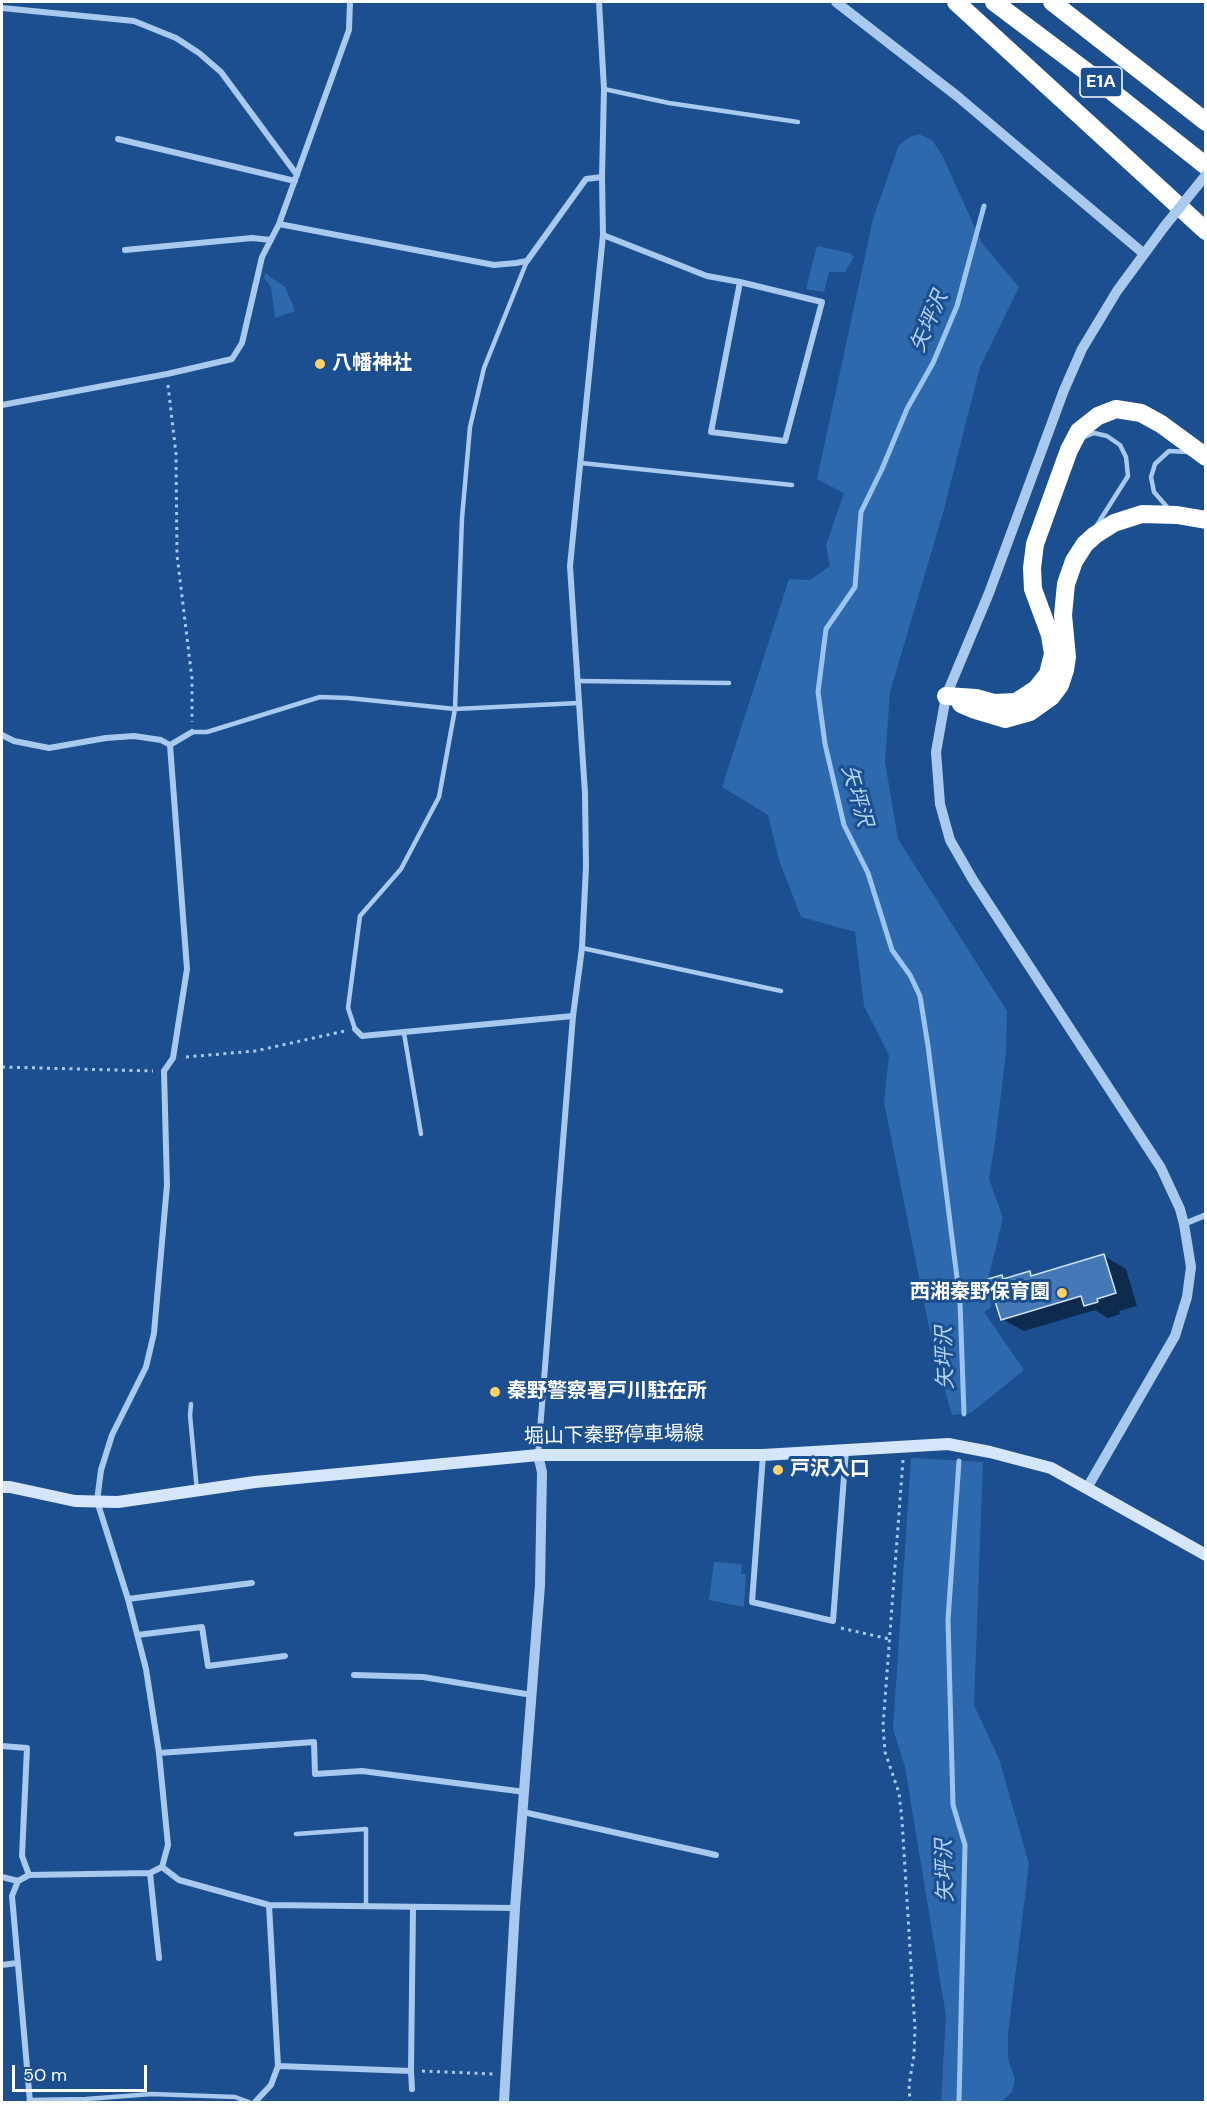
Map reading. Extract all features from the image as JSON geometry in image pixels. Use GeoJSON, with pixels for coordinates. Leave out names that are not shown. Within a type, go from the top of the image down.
{"type":"FeatureCollection","features":[{"type":"Feature","properties":{"kind":"highway"},"geometry":{"type":"LineString","coordinates":[[956,2],[1206,231]]}},
{"type":"Feature","properties":{"kind":"highway","name":"E1A"},"geometry":{"type":"LineString","coordinates":[[993,2],[1091,75],[1206,166]]}},
{"type":"Feature","properties":{"kind":"highway","name":"E1A"},"geometry":{"type":"LineString","coordinates":[[1052,2],[1206,122]]}},
{"type":"Feature","properties":{"kind":"highway"},"geometry":{"type":"LineString","coordinates":[[946,696],[976,698],[994,703],[1016,702],[1036,689],[1048,674],[1053,654],[1050,635],[1034,589],[1032,567],[1035,544],[1069,450],[1079,430],[1098,416],[1116,409],[1141,413],[1161,424],[1203,455]]}},
{"type":"Feature","properties":{"kind":"highway"},"geometry":{"type":"LineString","coordinates":[[946,696],[975,710],[1005,719],[1030,712],[1051,697],[1060,685],[1067,657],[1063,615],[1066,584],[1074,561],[1085,544],[1105,527],[1124,518],[1151,513],[1206,520]]}},
{"type":"Feature","properties":{"kind":"main road","name":"堀山下秦野停車場線"},"geometry":{"type":"LineString","coordinates":[[2,1487],[75,1501],[118,1502],[255,1482],[538,1455],[764,1455],[948,1444],[1051,1468],[1206,1555]]}},
{"type":"Feature","properties":{"kind":"street"},"geometry":{"type":"LineString","coordinates":[[2,405],[167,374],[232,359],[242,343],[262,257],[279,224],[349,30],[350,2]]}},
{"type":"Feature","properties":{"kind":"street"},"geometry":{"type":"LineString","coordinates":[[504,2103],[515,1908],[540,1585],[542,1472],[538,1455],[573,1016],[582,948],[586,867],[578,681],[570,566],[603,235],[604,89],[598,2]]}},
{"type":"Feature","properties":{"kind":"street"},"geometry":{"type":"LineString","coordinates":[[836,2],[957,96],[1143,253]]}},
{"type":"Feature","properties":{"kind":"street"},"geometry":{"type":"LineString","coordinates":[[2,8],[134,21],[177,38],[221,72],[296,178]]}},
{"type":"Feature","properties":{"kind":"street"},"geometry":{"type":"LineString","coordinates":[[118,139],[296,178]]}},
{"type":"Feature","properties":{"kind":"street"},"geometry":{"type":"LineString","coordinates":[[1087,1488],[1175,1336],[1187,1297],[1191,1267],[1184,1224],[1180,1209],[1161,1167],[973,880],[950,840],[940,804],[936,752],[946,696],[989,593],[1064,390],[1078,359],[1117,291],[1143,253],[1206,175]]}},
{"type":"Feature","properties":{"kind":"street"},"geometry":{"type":"LineString","coordinates":[[279,224],[494,265],[527,261],[586,179],[602,177]]}},
{"type":"Feature","properties":{"kind":"street"},"geometry":{"type":"LineString","coordinates":[[603,235],[707,276],[740,282],[822,302],[784,441],[711,432],[740,282]]}},
{"type":"Feature","properties":{"kind":"street"},"geometry":{"type":"LineString","coordinates":[[125,250],[252,238],[271,240]]}},
{"type":"Feature","properties":{"kind":"street"},"geometry":{"type":"LineString","coordinates":[[170,745],[192,732]]}},
{"type":"Feature","properties":{"kind":"street"},"geometry":{"type":"LineString","coordinates":[[2,735],[14,741],[48,748],[106,738],[134,736],[161,740],[170,745]]}},
{"type":"Feature","properties":{"kind":"street"},"geometry":{"type":"LineString","coordinates":[[2,1878],[18,1881],[29,1875],[150,1873],[162,1867],[168,1845],[159,1753],[146,1669],[128,1599],[97,1501],[101,1470],[112,1435],[146,1366],[154,1333],[166,1185],[164,1071],[173,1058],[187,969],[170,745]]}},
{"type":"Feature","properties":{"kind":"street"},"geometry":{"type":"LineString","coordinates":[[356,1029],[362,1036],[573,1016]]}},
{"type":"Feature","properties":{"kind":"street"},"geometry":{"type":"LineString","coordinates":[[1184,1224],[1206,1215]]}},
{"type":"Feature","properties":{"kind":"street"},"geometry":{"type":"LineString","coordinates":[[764,1455],[752,1602],[833,1621],[846,1450]]}},
{"type":"Feature","properties":{"kind":"street"},"geometry":{"type":"LineString","coordinates":[[128,1599],[252,1582]]}},
{"type":"Feature","properties":{"kind":"street"},"geometry":{"type":"LineString","coordinates":[[137,1635],[202,1627],[207,1666],[285,1656]]}},
{"type":"Feature","properties":{"kind":"street"},"geometry":{"type":"LineString","coordinates":[[354,1675],[423,1677],[532,1695]]}},
{"type":"Feature","properties":{"kind":"street"},"geometry":{"type":"LineString","coordinates":[[159,1753],[314,1742],[315,1774],[362,1771],[525,1792]]}},
{"type":"Feature","properties":{"kind":"street"},"geometry":{"type":"LineString","coordinates":[[2,1746],[27,1748],[22,1856],[29,1875]]}},
{"type":"Feature","properties":{"kind":"street"},"geometry":{"type":"LineString","coordinates":[[523,1812],[716,1855]]}},
{"type":"Feature","properties":{"kind":"street"},"geometry":{"type":"LineString","coordinates":[[162,1867],[179,1880],[269,1905],[515,1908]]}},
{"type":"Feature","properties":{"kind":"street"},"geometry":{"type":"LineString","coordinates":[[150,1873],[159,1958]]}},
{"type":"Feature","properties":{"kind":"street"},"geometry":{"type":"LineString","coordinates":[[18,1881],[12,1896],[29,2101]]}},
{"type":"Feature","properties":{"kind":"street"},"geometry":{"type":"LineString","coordinates":[[255,2103],[271,2085],[278,2066],[269,1905]]}},
{"type":"Feature","properties":{"kind":"street"},"geometry":{"type":"LineString","coordinates":[[412,1908],[412,2089]]}},
{"type":"Feature","properties":{"kind":"street"},"geometry":{"type":"LineString","coordinates":[[2,1965],[17,1963]]}},
{"type":"Feature","properties":{"kind":"street"},"geometry":{"type":"LineString","coordinates":[[278,2066],[411,2071]]}},
{"type":"Feature","properties":{"kind":"lane"},"geometry":{"type":"LineString","coordinates":[[604,89],[669,103],[798,122]]}},
{"type":"Feature","properties":{"kind":"lane"},"geometry":{"type":"LineString","coordinates":[[356,1029],[348,1008],[360,916],[401,869],[439,797],[455,709],[462,518],[470,427],[484,368],[527,261]]}},
{"type":"Feature","properties":{"kind":"lane"},"geometry":{"type":"LineString","coordinates":[[1069,450],[1082,438],[1094,433],[1107,436],[1120,445],[1126,456],[1128,476],[1085,544]]}},
{"type":"Feature","properties":{"kind":"lane"},"geometry":{"type":"LineString","coordinates":[[1177,515],[1164,505],[1154,492],[1151,477],[1155,464],[1169,451],[1203,455]]}},
{"type":"Feature","properties":{"kind":"lane"},"geometry":{"type":"LineString","coordinates":[[581,463],[792,485]]}},
{"type":"Feature","properties":{"kind":"lane"},"geometry":{"type":"LineString","coordinates":[[578,681],[729,683]]}},
{"type":"Feature","properties":{"kind":"lane"},"geometry":{"type":"LineString","coordinates":[[192,732],[207,732],[320,697],[455,709],[579,703]]}},
{"type":"Feature","properties":{"kind":"lane"},"geometry":{"type":"LineString","coordinates":[[582,948],[780,991]]}},
{"type":"Feature","properties":{"kind":"lane"},"geometry":{"type":"LineString","coordinates":[[404,1033],[421,1134]]}},
{"type":"Feature","properties":{"kind":"lane"},"geometry":{"type":"LineString","coordinates":[[191,1404],[197,1492]]}},
{"type":"Feature","properties":{"kind":"lane"},"geometry":{"type":"LineString","coordinates":[[296,1834],[366,1829],[366,1906]]}},
{"type":"Feature","properties":{"kind":"lane"},"geometry":{"type":"LineString","coordinates":[[29,2101],[152,2094],[235,2097],[249,2103]]}},
{"type":"Feature","properties":{"kind":"path"},"geometry":{"type":"LineString","coordinates":[[167,374],[176,454],[177,555],[192,680],[192,732]]}},
{"type":"Feature","properties":{"kind":"path"},"geometry":{"type":"LineString","coordinates":[[173,1058],[255,1051],[356,1029]]}},
{"type":"Feature","properties":{"kind":"path"},"geometry":{"type":"LineString","coordinates":[[2,1066],[164,1071]]}},
{"type":"Feature","properties":{"kind":"path"},"geometry":{"type":"LineString","coordinates":[[904,1446],[883,1726],[885,1752],[899,1793],[902,1820],[915,2029],[909,2085],[910,2103]]}},
{"type":"Feature","properties":{"kind":"path"},"geometry":{"type":"LineString","coordinates":[[833,1621],[842,1628],[889,1639]]}},
{"type":"Feature","properties":{"kind":"path"},"geometry":{"type":"LineString","coordinates":[[411,2071],[506,2075]]}},
{"type":"Feature","properties":{"kind":"shaded area"},"geometry":{"type":"Polygon","coordinates":[[[919,134],[932,140],[942,155],[982,243],[1019,287],[980,367],[943,513],[890,692],[885,762],[898,839],[1007,1011],[1006,1053],[989,1179],[1003,1218],[989,1275],[991,1307],[984,1312],[1024,1370],[971,1413],[952,1415],[934,1352],[884,1102],[889,1055],[864,1006],[855,932],[801,917],[779,860],[768,815],[722,787],[789,579],[810,580],[830,566],[826,545],[844,493],[817,479],[873,219],[899,145],[919,134]]]}},
{"type":"Feature","properties":{"kind":"shaded area"},"geometry":{"type":"Polygon","coordinates":[[[817,246],[850,253],[854,257],[845,272],[829,272],[824,292],[806,289],[817,246]]]}},
{"type":"Feature","properties":{"kind":"shaded area"},"geometry":{"type":"Polygon","coordinates":[[[265,273],[285,287],[295,311],[275,318],[271,287],[264,278],[265,273]]]}},
{"type":"Feature","properties":{"kind":"shaded area"},"geometry":{"type":"Polygon","coordinates":[[[911,1458],[983,1462],[974,1705],[999,1759],[1029,1864],[1008,2033],[1008,2059],[1015,2079],[1012,2092],[1001,2102],[941,2102],[946,2016],[905,1767],[893,1729],[911,1458]]]}},
{"type":"Feature","properties":{"kind":"shaded area"},"geometry":{"type":"Polygon","coordinates":[[[714,1562],[742,1564],[741,1574],[746,1574],[744,1607],[709,1600],[714,1562]]]}},
{"type":"Feature","properties":{"kind":"building"},"geometry":{"type":"Polygon","coordinates":[[[1104,1254],[1116,1293],[1084,1306],[1081,1296],[1001,1320],[988,1279],[1002,1275],[1003,1279],[1030,1271],[1031,1276],[1104,1254]]]}},
{"type":"Feature","properties":{"kind":"waterway","name":"矢坪沢"},"geometry":{"type":"LineString","coordinates":[[964,1414],[960,1302],[920,996],[910,975],[892,950],[868,873],[844,825],[825,744],[818,692],[826,629],[855,587],[861,512],[907,409],[933,363],[957,306],[984,206]]}},
{"type":"Feature","properties":{"kind":"waterway","name":"矢坪沢"},"geometry":{"type":"LineString","coordinates":[[959,1461],[948,1620],[953,1805],[965,1845],[959,2102]]}},
{"type":"Feature","properties":{"kind":"place","name":"八幡神社"},"geometry":{"type":"Point","coordinates":[320,364]}},
{"type":"Feature","properties":{"kind":"place","name":"西湘秦野保育園"},"geometry":{"type":"Point","coordinates":[1062,1293]}},
{"type":"Feature","properties":{"kind":"place","name":"秦野警察署戸川駐在所"},"geometry":{"type":"Point","coordinates":[495,1392]}},
{"type":"Feature","properties":{"kind":"place","name":"戸沢入口"},"geometry":{"type":"Point","coordinates":[778,1470]}}]}
